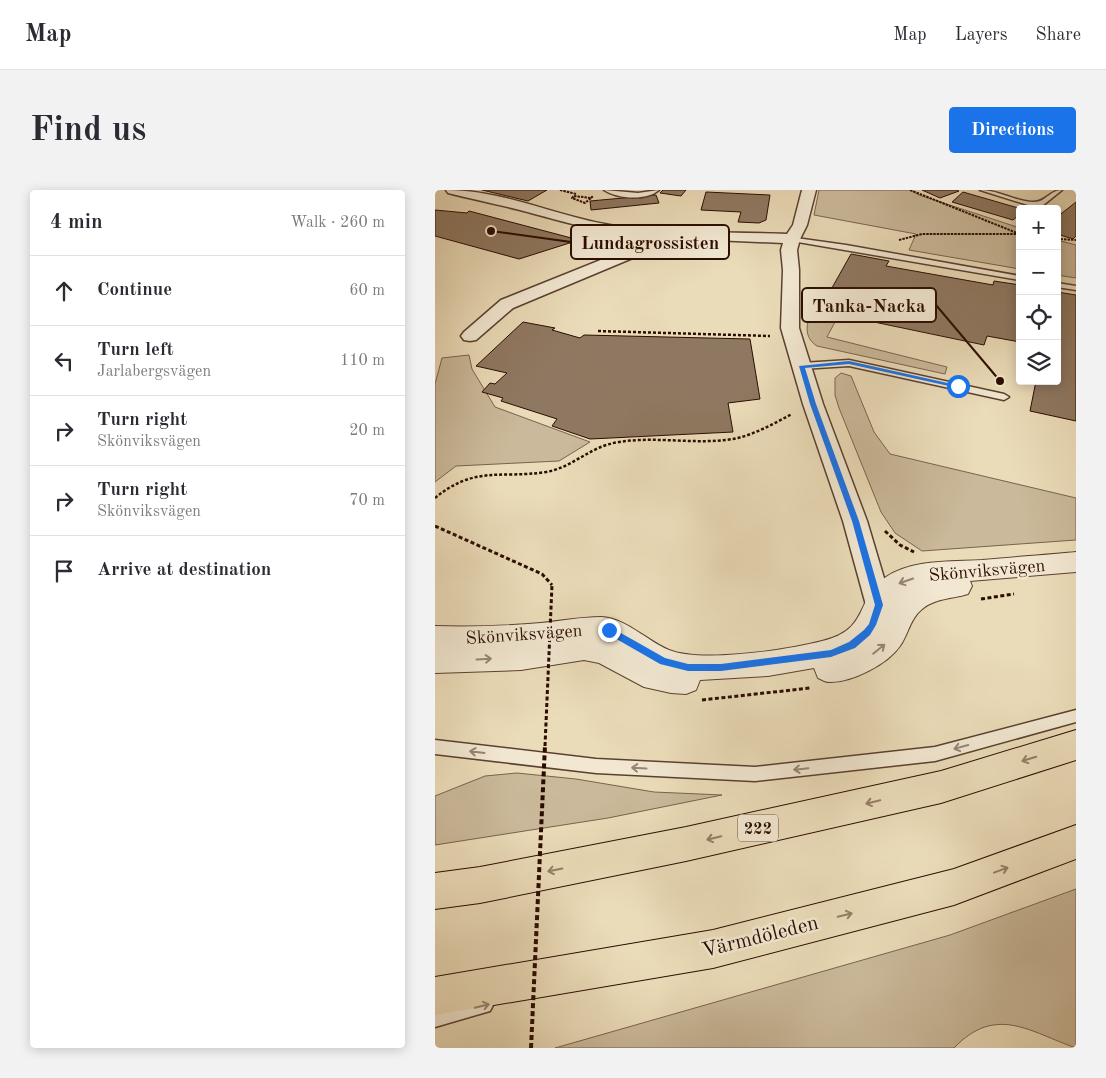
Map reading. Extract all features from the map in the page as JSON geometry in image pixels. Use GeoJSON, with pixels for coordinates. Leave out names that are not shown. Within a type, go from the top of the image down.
{"type":"FeatureCollection","features":[{"type":"Feature","properties":{"kind":"highway","name":"222"},"geometry":{"type":"LineString","coordinates":[[435,891],[480,885],[686,844],[941,787],[1076,745]]}},
{"type":"Feature","properties":{"kind":"highway","name":"Värmdöleden"},"geometry":{"type":"LineString","coordinates":[[435,996],[713,948],[954,887],[1076,842]]}},
{"type":"Feature","properties":{"kind":"street"},"geometry":{"type":"LineString","coordinates":[[453,190],[595,226],[665,234],[792,239]]}},
{"type":"Feature","properties":{"kind":"street"},"geometry":{"type":"LineString","coordinates":[[792,190],[808,192],[801,225],[792,239],[789,250],[791,270],[790,328],[813,403],[855,521],[879,605]]}},
{"type":"Feature","properties":{"kind":"street"},"geometry":{"type":"LineString","coordinates":[[470,336],[507,304],[629,254],[665,234]]}},
{"type":"Feature","properties":{"kind":"street","name":"Skönviksvägen"},"geometry":{"type":"LineString","coordinates":[[435,638],[508,637],[601,629],[609,630],[663,661],[677,666],[721,668],[813,656],[852,645],[867,632],[875,618],[879,605],[895,584],[924,574],[1076,562]]}},
{"type":"Feature","properties":{"kind":"street","name":"Skönviksvägen"},"geometry":{"type":"LineString","coordinates":[[435,660],[521,657],[590,649],[607,654],[644,674],[671,680],[711,682],[842,667],[866,659],[883,647],[893,634],[908,605],[919,597],[933,591],[965,584],[1076,569]]}},
{"type":"Feature","properties":{"kind":"lane"},"geometry":{"type":"LineString","coordinates":[[607,190],[629,194],[652,193],[655,190]]}},
{"type":"Feature","properties":{"kind":"lane"},"geometry":{"type":"LineString","coordinates":[[983,190],[1030,204],[1042,204],[1059,190]]}},
{"type":"Feature","properties":{"kind":"lane"},"geometry":{"type":"LineString","coordinates":[[792,239],[1016,277]]}},
{"type":"Feature","properties":{"kind":"lane"},"geometry":{"type":"LineString","coordinates":[[1061,286],[1076,288]]}},
{"type":"Feature","properties":{"kind":"lane"},"geometry":{"type":"LineString","coordinates":[[802,366],[849,363],[1005,396]]}},
{"type":"Feature","properties":{"kind":"lane"},"geometry":{"type":"LineString","coordinates":[[435,747],[595,766],[755,774],[935,754],[1076,716]]}},
{"type":"Feature","properties":{"kind":"lane"},"geometry":{"type":"LineString","coordinates":[[435,1018],[713,948]]}},
{"type":"Feature","properties":{"kind":"path"},"geometry":{"type":"LineString","coordinates":[[560,190],[576,194],[572,198],[585,203]]}},
{"type":"Feature","properties":{"kind":"path"},"geometry":{"type":"LineString","coordinates":[[910,190],[1016,232]]}},
{"type":"Feature","properties":{"kind":"path"},"geometry":{"type":"LineString","coordinates":[[574,196],[591,198]]}},
{"type":"Feature","properties":{"kind":"path"},"geometry":{"type":"LineString","coordinates":[[897,240],[922,234],[1016,234]]}},
{"type":"Feature","properties":{"kind":"path"},"geometry":{"type":"LineString","coordinates":[[1061,239],[1076,240]]}},
{"type":"Feature","properties":{"kind":"path"},"geometry":{"type":"LineString","coordinates":[[807,312],[823,315]]}},
{"type":"Feature","properties":{"kind":"path"},"geometry":{"type":"LineString","coordinates":[[598,331],[776,336]]}},
{"type":"Feature","properties":{"kind":"path"},"geometry":{"type":"LineString","coordinates":[[435,498],[464,479],[486,474],[559,470],[603,445],[624,442],[732,439],[754,434],[813,403]]}},
{"type":"Feature","properties":{"kind":"path"},"geometry":{"type":"LineString","coordinates":[[789,406],[790,415]]}},
{"type":"Feature","properties":{"kind":"path"},"geometry":{"type":"LineString","coordinates":[[435,526],[542,574],[552,585],[531,1048]]}},
{"type":"Feature","properties":{"kind":"shaded area"},"geometry":{"type":"Polygon","coordinates":[[[819,190],[910,190],[919,195],[1016,227],[1016,268],[909,250],[916,234],[814,215],[819,190]]]}},
{"type":"Feature","properties":{"kind":"shaded area"},"geometry":{"type":"Polygon","coordinates":[[[1061,241],[1076,245],[1076,278],[1061,276],[1061,241]]]}},
{"type":"Feature","properties":{"kind":"shaded area"},"geometry":{"type":"Polygon","coordinates":[[[810,316],[835,322],[827,337],[947,367],[945,374],[817,346],[807,333],[810,316]]]}},
{"type":"Feature","properties":{"kind":"shaded area"},"geometry":{"type":"Polygon","coordinates":[[[469,355],[472,369],[495,407],[590,442],[559,461],[456,466],[435,482],[435,384],[442,358],[469,355]]]}},
{"type":"Feature","properties":{"kind":"shaded area"},"geometry":{"type":"Polygon","coordinates":[[[841,373],[851,376],[874,432],[890,454],[1076,498],[1076,540],[922,551],[895,533],[881,512],[839,408],[835,395],[835,378],[841,373]]]}},
{"type":"Feature","properties":{"kind":"shaded area"},"geometry":{"type":"Polygon","coordinates":[[[517,773],[576,779],[654,792],[722,795],[608,818],[435,845],[435,796],[485,776],[517,773]]]}},
{"type":"Feature","properties":{"kind":"shaded area"},"geometry":{"type":"Polygon","coordinates":[[[1076,889],[1076,1048],[1028,1029],[999,1024],[984,1027],[969,1035],[954,1048],[555,1048],[950,935],[1076,889]]]}},
{"type":"Feature","properties":{"kind":"building"},"geometry":{"type":"Polygon","coordinates":[[[482,190],[547,190],[528,201],[482,190]]]}},
{"type":"Feature","properties":{"kind":"building"},"geometry":{"type":"Polygon","coordinates":[[[663,190],[686,190],[681,196],[660,193],[663,190]]]}},
{"type":"Feature","properties":{"kind":"building"},"geometry":{"type":"Polygon","coordinates":[[[922,190],[957,190],[959,191],[940,198],[922,190]]]}},
{"type":"Feature","properties":{"kind":"building"},"geometry":{"type":"Polygon","coordinates":[[[706,192],[770,195],[766,220],[759,223],[738,222],[741,212],[701,210],[706,192]]]}},
{"type":"Feature","properties":{"kind":"building"},"geometry":{"type":"Polygon","coordinates":[[[963,192],[1016,207],[1016,217],[1013,220],[952,202],[963,192]]]}},
{"type":"Feature","properties":{"kind":"building"},"geometry":{"type":"Polygon","coordinates":[[[656,195],[659,203],[591,210],[590,201],[656,195]]]}},
{"type":"Feature","properties":{"kind":"building"},"geometry":{"type":"Polygon","coordinates":[[[1076,202],[1076,236],[1073,239],[1061,235],[1061,214],[1076,202]]]}},
{"type":"Feature","properties":{"kind":"building"},"geometry":{"type":"Polygon","coordinates":[[[435,210],[467,213],[469,211],[579,240],[519,259],[435,236],[435,210]]]}},
{"type":"Feature","properties":{"kind":"building"},"geometry":{"type":"Polygon","coordinates":[[[851,254],[889,261],[886,266],[993,285],[994,281],[1016,284],[1016,341],[987,336],[984,345],[831,313],[836,305],[824,302],[851,254]]]}},
{"type":"Feature","properties":{"kind":"building"},"geometry":{"type":"Polygon","coordinates":[[[1061,293],[1076,295],[1076,421],[1030,411],[1035,385],[1061,385],[1061,293]]]}},
{"type":"Feature","properties":{"kind":"building"},"geometry":{"type":"Polygon","coordinates":[[[523,322],[555,328],[552,330],[580,338],[584,335],[750,339],[760,399],[728,403],[733,432],[590,439],[552,426],[557,419],[501,401],[503,398],[482,392],[490,383],[495,384],[507,373],[476,366],[523,322]]]}},
{"type":"Feature","properties":{"kind":"place","name":"Lundagrossisten"},"geometry":{"type":"Point","coordinates":[491,231]}},
{"type":"Feature","properties":{"kind":"place","name":"Tanka-Nacka"},"geometry":{"type":"Point","coordinates":[1000,381]}},
{"type":"Feature","properties":{"kind":"route"},"geometry":{"type":"LineString","coordinates":[[609,630],[663,661],[688,668],[721,668],[813,656],[831,653],[852,645],[872,625],[879,605],[855,521],[813,404],[802,366],[849,363],[958,386]]}}]}
